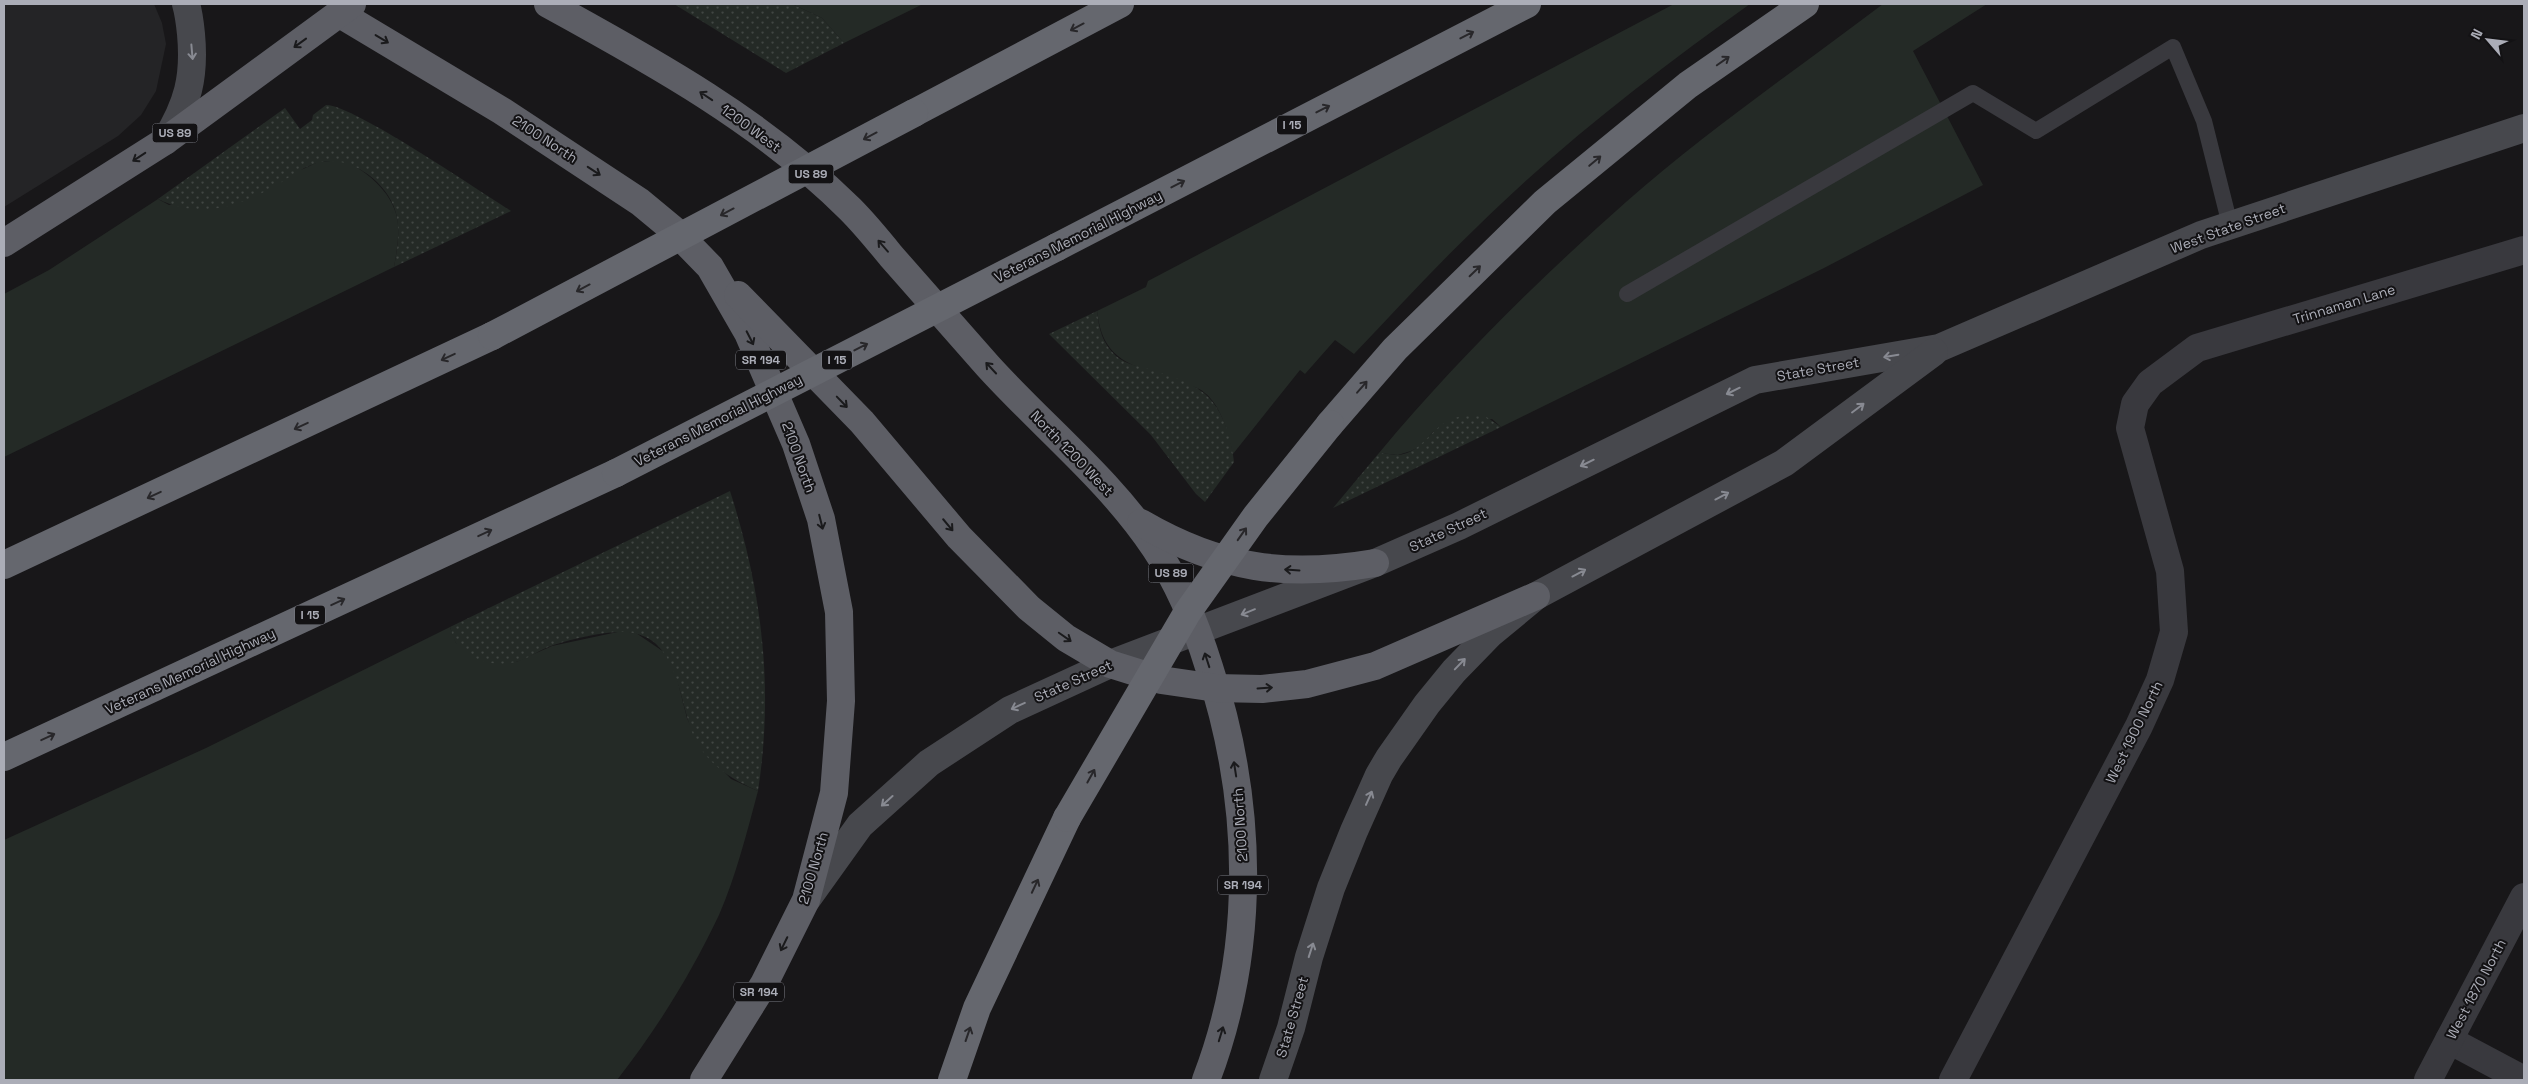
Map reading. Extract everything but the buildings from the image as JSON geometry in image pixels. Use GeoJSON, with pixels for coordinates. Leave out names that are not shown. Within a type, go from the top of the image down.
{"type":"FeatureCollection","features":[{"type":"Feature","properties":{"kind":"highway","name":"1200 West"},"geometry":{"type":"LineString","coordinates":[[548,4],[696,90],[746,122],[799,163],[851,210],[1024,404]]}},
{"type":"Feature","properties":{"kind":"highway"},"geometry":{"type":"LineString","coordinates":[[4,565],[492,336],[1120,4]]}},
{"type":"Feature","properties":{"kind":"highway","name":"Veterans Memorial Highway"},"geometry":{"type":"LineString","coordinates":[[4,757],[616,473],[1527,4]]}},
{"type":"Feature","properties":{"kind":"highway"},"geometry":{"type":"LineString","coordinates":[[952,1080],[977,1008],[1067,818],[1187,613],[1256,516],[1330,424],[1395,350],[1545,202],[1688,85],[1805,4]]}},
{"type":"Feature","properties":{"kind":"highway","name":"US 89"},"geometry":{"type":"LineString","coordinates":[[4,243],[165,141],[338,7]]}},
{"type":"Feature","properties":{"kind":"highway","name":"2100 North"},"geometry":{"type":"LineString","coordinates":[[338,7],[604,178],[676,231],[710,267],[748,334],[796,444],[821,520],[839,612],[841,701],[834,793],[806,900],[764,984],[704,1080]]}},
{"type":"Feature","properties":{"kind":"highway"},"geometry":{"type":"LineString","coordinates":[[710,267],[862,422],[959,537],[1028,608],[1066,638],[1110,664],[1161,680],[1216,688],[1262,688],[1307,684],[1341,677],[1408,653],[1536,596]]}},
{"type":"Feature","properties":{"kind":"highway","name":"North 1200 West"},"geometry":{"type":"LineString","coordinates":[[1024,404],[1135,519],[1173,576],[1198,632],[1216,688]]}},
{"type":"Feature","properties":{"kind":"highway"},"geometry":{"type":"LineString","coordinates":[[1135,519],[1166,537],[1198,552],[1232,562],[1267,569],[1303,571],[1339,569],[1375,563]]}},
{"type":"Feature","properties":{"kind":"highway","name":"2100 North"},"geometry":{"type":"LineString","coordinates":[[1206,1080],[1226,1019],[1234,974],[1243,887],[1244,842],[1240,802],[1234,761],[1216,688]]}},
{"type":"Feature","properties":{"kind":"main road"},"geometry":{"type":"LineString","coordinates":[[165,141],[186,102],[191,80],[194,58],[186,4]]}},
{"type":"Feature","properties":{"kind":"main road","name":"West State Street"},"geometry":{"type":"LineString","coordinates":[[1939,348],[2201,235],[2524,128]]}},
{"type":"Feature","properties":{"kind":"main road","name":"State Street"},"geometry":{"type":"LineString","coordinates":[[806,900],[860,826],[929,763],[1010,710],[1110,664],[1375,563],[1459,526],[1755,380],[1939,348]]}},
{"type":"Feature","properties":{"kind":"main road","name":"State Street"},"geometry":{"type":"LineString","coordinates":[[1273,1080],[1331,888],[1379,775],[1422,711],[1454,671],[1490,634],[1536,596],[1784,463],[1939,348]]}},
{"type":"Feature","properties":{"kind":"street","name":"Trinnaman Lane"},"geometry":{"type":"LineString","coordinates":[[2168,368],[2197,348],[2524,250]]}},
{"type":"Feature","properties":{"kind":"street","name":"West 1900 North"},"geometry":{"type":"LineString","coordinates":[[1953,1080],[2139,726],[2160,680],[2174,632],[2170,571],[2130,428],[2135,404],[2150,383],[2168,368]]}},
{"type":"Feature","properties":{"kind":"street","name":"West 1870 North"},"geometry":{"type":"LineString","coordinates":[[2428,1080],[2524,897]]}},
{"type":"Feature","properties":{"kind":"street"},"geometry":{"type":"LineString","coordinates":[[2449,1040],[2524,1080]]}},
{"type":"Feature","properties":{"kind":"lane"},"geometry":{"type":"LineString","coordinates":[[1627,294],[1973,93],[2036,131],[2173,47],[2204,121],[2230,225]]}},
{"type":"Feature","properties":{"kind":"shaded area"},"geometry":{"type":"Polygon","coordinates":[[[4,4],[154,4],[162,23],[166,44],[156,91],[141,115],[118,136],[4,207],[4,4]]]}},
{"type":"Feature","properties":{"kind":"shaded area"},"geometry":{"type":"Polygon","coordinates":[[[674,4],[792,4],[822,18],[844,43],[786,73],[674,4]]]}},
{"type":"Feature","properties":{"kind":"shaded area"},"geometry":{"type":"Polygon","coordinates":[[[792,4],[923,4],[844,43],[822,18],[792,4]]]}},
{"type":"Feature","properties":{"kind":"shaded area"},"geometry":{"type":"Polygon","coordinates":[[[1674,4],[1750,4],[1644,83],[1542,166],[1415,289],[1354,354],[1335,340],[1305,374],[1300,370],[1233,454],[1223,419],[1219,410],[1208,396],[1196,387],[1124,360],[1114,353],[1106,342],[1100,329],[1097,311],[1146,287],[1148,281],[1674,4]]]}},
{"type":"Feature","properties":{"kind":"shaded area"},"geometry":{"type":"Polygon","coordinates":[[[1883,4],[1987,4],[1913,51],[1983,185],[1824,268],[1501,427],[1492,419],[1433,432],[1421,446],[1398,455],[1379,453],[1437,387],[1498,323],[1561,261],[1626,202],[1720,125],[1883,4]]]}},
{"type":"Feature","properties":{"kind":"shaded area"},"geometry":{"type":"Polygon","coordinates":[[[326,105],[340,108],[362,118],[511,211],[394,267],[398,230],[397,217],[393,205],[379,184],[369,175],[346,163],[333,161],[315,163],[266,191],[236,204],[221,208],[190,209],[158,199],[285,108],[300,129],[312,120],[313,115],[326,105]]]}},
{"type":"Feature","properties":{"kind":"shaded area"},"geometry":{"type":"Polygon","coordinates":[[[342,160],[359,169],[376,182],[394,207],[398,229],[394,267],[4,457],[4,294],[49,270],[158,199],[169,205],[303,169],[318,162],[342,160]]]}},
{"type":"Feature","properties":{"kind":"shaded area"},"geometry":{"type":"Polygon","coordinates":[[[1097,311],[1102,335],[1107,346],[1116,356],[1128,363],[1190,384],[1201,391],[1215,405],[1225,423],[1234,462],[1205,502],[1196,494],[1151,435],[1049,334],[1097,311]]]}},
{"type":"Feature","properties":{"kind":"shaded area"},"geometry":{"type":"Polygon","coordinates":[[[1470,414],[1485,416],[1501,427],[1333,508],[1379,453],[1399,455],[1413,450],[1444,423],[1453,418],[1470,414]]]}},
{"type":"Feature","properties":{"kind":"shaded area"},"geometry":{"type":"Polygon","coordinates":[[[730,491],[750,565],[762,640],[765,714],[758,791],[725,773],[711,761],[699,746],[692,732],[677,680],[670,664],[661,650],[649,639],[625,632],[592,635],[551,646],[516,662],[500,664],[484,661],[469,655],[454,640],[450,627],[730,491]]]}},
{"type":"Feature","properties":{"kind":"shaded area"},"geometry":{"type":"Polygon","coordinates":[[[450,627],[456,643],[516,662],[552,646],[622,631],[636,633],[664,652],[674,667],[687,718],[699,745],[731,779],[758,791],[736,869],[719,915],[697,959],[672,1001],[646,1041],[617,1080],[4,1080],[4,840],[206,748],[450,627]]]}}]}
